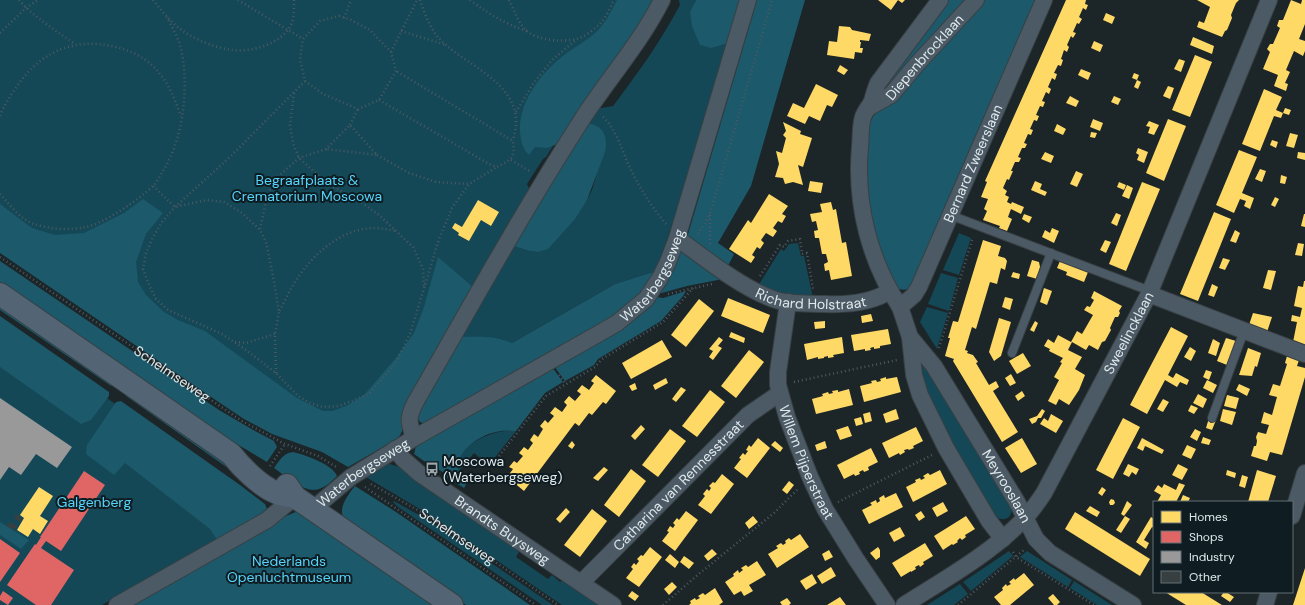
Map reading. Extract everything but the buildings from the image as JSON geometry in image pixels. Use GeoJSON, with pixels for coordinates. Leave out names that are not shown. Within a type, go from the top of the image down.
{"type":"FeatureCollection","features":[{"type":"Feature","properties":{"kind":"main road"},"geometry":{"type":"LineString","coordinates":[[0,294],[231,454],[255,460],[285,482],[304,503],[452,605]]}},
{"type":"Feature","properties":{"kind":"street","name":"Waterbergseweg"},"geometry":{"type":"LineString","coordinates":[[414,438],[409,421],[411,411],[415,403],[544,180],[591,105],[643,33],[662,0]]}},
{"type":"Feature","properties":{"kind":"street","name":"Waterbergseweg"},"geometry":{"type":"LineString","coordinates":[[117,605],[267,520],[304,503],[351,477],[395,449],[604,330],[632,311],[652,292],[660,278],[677,238],[748,0]]}},
{"type":"Feature","properties":{"kind":"street","name":"Diepenbrocklaan"},"geometry":{"type":"LineString","coordinates":[[905,322],[872,250],[861,208],[858,161],[863,116],[868,108],[878,83],[940,0]]}},
{"type":"Feature","properties":{"kind":"street","name":"Diepenbrocklaan"},"geometry":{"type":"LineString","coordinates":[[868,108],[891,95],[917,64],[976,0]]}},
{"type":"Feature","properties":{"kind":"street","name":"Bernard Zweerslaan"},"geometry":{"type":"LineString","coordinates":[[905,322],[914,295],[919,287],[1044,0]]}},
{"type":"Feature","properties":{"kind":"street","name":"Sweelincklaan"},"geometry":{"type":"LineString","coordinates":[[904,605],[1003,539],[1024,519],[1044,492],[1150,293],[1269,0]]}},
{"type":"Feature","properties":{"kind":"street","name":"Richard Holstraat"},"geometry":{"type":"LineString","coordinates":[[677,238],[734,278],[774,299],[788,302],[841,305],[874,299],[890,291]]}},
{"type":"Feature","properties":{"kind":"street"},"geometry":{"type":"LineString","coordinates":[[1150,293],[1305,354]]}},
{"type":"Feature","properties":{"kind":"street","name":"Willem Pijperstraat"},"geometry":{"type":"LineString","coordinates":[[788,302],[778,372],[779,389],[787,417],[810,477],[825,509],[887,605]]}},
{"type":"Feature","properties":{"kind":"street","name":"Meyrooslaan"},"geometry":{"type":"LineString","coordinates":[[905,322],[912,356],[914,375],[920,395],[946,448],[989,521],[1003,539]]}},
{"type":"Feature","properties":{"kind":"street","name":"Meyrooslaan"},"geometry":{"type":"LineString","coordinates":[[905,322],[934,366],[1017,502],[1024,519],[1036,539],[1050,553],[1133,605]]}},
{"type":"Feature","properties":{"kind":"street","name":"Catharina van Rennesstraat"},"geometry":{"type":"LineString","coordinates":[[581,583],[748,415],[779,389]]}},
{"type":"Feature","properties":{"kind":"street","name":"Brandts Buysweg"},"geometry":{"type":"LineString","coordinates":[[395,449],[403,459],[420,474],[613,605]]}},
{"type":"Feature","properties":{"kind":"street"},"geometry":{"type":"LineString","coordinates":[[1293,513],[1305,473]]}},
{"type":"Feature","properties":{"kind":"street"},"geometry":{"type":"LineString","coordinates":[[1265,605],[1269,593]]}},
{"type":"Feature","properties":{"kind":"lane"},"geometry":{"type":"LineString","coordinates":[[950,215],[1051,253],[1150,293]]}},
{"type":"Feature","properties":{"kind":"lane"},"geometry":{"type":"LineString","coordinates":[[1012,353],[1051,253]]}},
{"type":"Feature","properties":{"kind":"lane"},"geometry":{"type":"LineString","coordinates":[[1212,418],[1244,331]]}},
{"type":"Feature","properties":{"kind":"path"},"geometry":{"type":"LineString","coordinates":[[19,0],[43,22],[75,44]]}},
{"type":"Feature","properties":{"kind":"path"},"geometry":{"type":"LineString","coordinates":[[0,33],[26,8],[38,0]]}},
{"type":"Feature","properties":{"kind":"path"},"geometry":{"type":"LineString","coordinates":[[153,0],[167,17],[183,31],[207,43],[232,50],[252,50],[274,42],[283,36],[293,20],[294,0]]}},
{"type":"Feature","properties":{"kind":"path"},"geometry":{"type":"LineString","coordinates":[[238,0],[303,39]]}},
{"type":"Feature","properties":{"kind":"path"},"geometry":{"type":"LineString","coordinates":[[344,18],[351,0]]}},
{"type":"Feature","properties":{"kind":"path"},"geometry":{"type":"LineString","coordinates":[[391,52],[417,0]]}},
{"type":"Feature","properties":{"kind":"path"},"geometry":{"type":"LineString","coordinates":[[305,81],[230,157],[175,207],[162,222],[146,253],[143,269],[156,299],[168,310],[222,334],[276,373],[298,396],[310,403],[323,407],[339,406],[369,394],[395,364],[410,334],[439,239],[452,208],[469,184],[511,160],[514,152],[513,141],[516,124],[515,113],[507,93],[487,74],[446,46],[436,35],[420,0]]}},
{"type":"Feature","properties":{"kind":"path"},"geometry":{"type":"LineString","coordinates":[[470,0],[490,15],[511,26],[539,37],[550,39],[578,39]]}},
{"type":"Feature","properties":{"kind":"path"},"geometry":{"type":"LineString","coordinates":[[509,0],[527,31]]}},
{"type":"Feature","properties":{"kind":"path"},"geometry":{"type":"LineString","coordinates":[[515,113],[533,84],[552,60],[578,39],[596,28],[604,18],[614,0]]}},
{"type":"Feature","properties":{"kind":"path"},"geometry":{"type":"LineString","coordinates":[[691,248],[710,214],[772,0]]}},
{"type":"Feature","properties":{"kind":"path"},"geometry":{"type":"LineString","coordinates":[[396,71],[379,100],[358,108],[323,94],[305,81],[300,59],[303,39],[320,22],[339,16],[370,30],[391,52],[396,71],[513,141]]}},
{"type":"Feature","properties":{"kind":"path"},"geometry":{"type":"LineString","coordinates":[[0,194],[16,212],[34,224],[59,229],[79,228],[86,227],[109,217],[153,186],[164,170],[174,148],[185,97],[184,66],[180,43],[167,17]]}},
{"type":"Feature","properties":{"kind":"path"},"geometry":{"type":"LineString","coordinates":[[401,31],[446,46]]}},
{"type":"Feature","properties":{"kind":"path"},"geometry":{"type":"LineString","coordinates":[[0,116],[3,108],[22,79],[36,63],[56,50],[75,44],[102,43],[122,48],[142,57],[159,72],[170,88],[182,116]]}},
{"type":"Feature","properties":{"kind":"path"},"geometry":{"type":"LineString","coordinates":[[294,93],[290,125],[293,143],[300,158],[329,185],[355,198],[380,215],[413,247],[423,269],[424,291]]}},
{"type":"Feature","properties":{"kind":"path"},"geometry":{"type":"LineString","coordinates":[[379,100],[489,164],[497,167]]}},
{"type":"Feature","properties":{"kind":"path"},"geometry":{"type":"LineString","coordinates":[[591,105],[609,123],[650,206],[677,238]]}},
{"type":"Feature","properties":{"kind":"path"},"geometry":{"type":"LineString","coordinates":[[326,149],[350,125],[358,108]]}},
{"type":"Feature","properties":{"kind":"path"},"geometry":{"type":"LineString","coordinates":[[350,125],[377,155],[409,173],[436,182],[469,184]]}},
{"type":"Feature","properties":{"kind":"path"},"geometry":{"type":"LineString","coordinates":[[260,230],[266,202],[273,181],[300,158],[326,149],[377,155]]}},
{"type":"Feature","properties":{"kind":"path"},"geometry":{"type":"LineString","coordinates":[[511,160],[544,180]]}},
{"type":"Feature","properties":{"kind":"path"},"geometry":{"type":"LineString","coordinates":[[153,186],[175,207]]}},
{"type":"Feature","properties":{"kind":"path"},"geometry":{"type":"LineString","coordinates":[[175,207],[207,200],[224,202],[242,212],[260,230],[266,242],[279,312]]}},
{"type":"Feature","properties":{"kind":"path"},"geometry":{"type":"LineString","coordinates":[[710,214],[709,233],[711,248],[719,267]]}},
{"type":"Feature","properties":{"kind":"path"},"geometry":{"type":"LineString","coordinates":[[934,366],[977,225]]}},
{"type":"Feature","properties":{"kind":"path"},"geometry":{"type":"LineString","coordinates":[[276,373],[275,334],[279,312],[296,279],[316,254],[334,240],[357,230],[375,228],[396,231]]}},
{"type":"Feature","properties":{"kind":"path"},"geometry":{"type":"LineString","coordinates":[[753,289],[780,245],[784,247],[788,242],[800,239],[802,254],[807,253],[816,304]]}},
{"type":"Feature","properties":{"kind":"path","name":"Schelmseweg"},"geometry":{"type":"LineString","coordinates":[[0,257],[221,407],[285,444],[318,456],[351,477],[536,605]]}},
{"type":"Feature","properties":{"kind":"path"},"geometry":{"type":"LineString","coordinates":[[652,292],[663,295],[734,278]]}},
{"type":"Feature","properties":{"kind":"path"},"geometry":{"type":"LineString","coordinates":[[488,465],[492,465],[546,396],[595,367],[602,359],[663,322],[693,288]]}},
{"type":"Feature","properties":{"kind":"path"},"geometry":{"type":"LineString","coordinates":[[233,342],[246,343],[275,334]]}},
{"type":"Feature","properties":{"kind":"path"},"geometry":{"type":"LineString","coordinates":[[779,389],[912,356]]}},
{"type":"Feature","properties":{"kind":"path"},"geometry":{"type":"LineString","coordinates":[[825,509],[946,448]]}},
{"type":"Feature","properties":{"kind":"path","name":"Schelmseweg"},"geometry":{"type":"LineString","coordinates":[[351,477],[368,482],[428,516],[558,605]]}},
{"type":"Feature","properties":{"kind":"path"},"geometry":{"type":"LineString","coordinates":[[663,605],[774,513],[810,477]]}},
{"type":"Feature","properties":{"kind":"path"},"geometry":{"type":"LineString","coordinates":[[1003,539],[1016,557],[1094,605]]}},
{"type":"Feature","properties":{"kind":"path"},"geometry":{"type":"LineString","coordinates":[[958,605],[1036,539]]}},
{"type":"Feature","properties":{"kind":"green space","name":"Begraafplaats & Crematorium Moscowa"},"geometry":{"type":"Polygon","coordinates":[[[0,0],[646,0],[546,157],[543,159],[527,184],[530,191],[474,288],[470,285],[362,438],[0,225],[0,0]]]}},
{"type":"Feature","properties":{"kind":"green space"},"geometry":{"type":"Polygon","coordinates":[[[617,0],[655,0],[638,30],[560,143],[547,148],[535,147],[529,155],[522,144],[520,130],[523,109],[527,99],[539,80],[555,63],[602,26],[617,0]]]}},
{"type":"Feature","properties":{"kind":"green space"},"geometry":{"type":"Polygon","coordinates":[[[679,0],[696,0],[690,13],[712,48],[726,44],[677,210],[656,271],[615,284],[512,343],[502,339],[460,337],[513,246],[538,252],[587,200],[592,190],[597,173],[586,123],[596,109],[613,106],[657,44],[680,5],[679,0]]]}},
{"type":"Feature","properties":{"kind":"green space"},"geometry":{"type":"Polygon","coordinates":[[[696,0],[740,0],[726,44],[712,48],[700,45],[692,26],[690,12],[696,0]]]}},
{"type":"Feature","properties":{"kind":"green space"},"geometry":{"type":"Polygon","coordinates":[[[757,0],[805,0],[751,186],[718,243],[734,254],[727,268],[686,241],[757,0]]]}},
{"type":"Feature","properties":{"kind":"green space"},"geometry":{"type":"Polygon","coordinates":[[[945,0],[971,0],[894,86],[884,91],[882,88],[945,0]]]}},
{"type":"Feature","properties":{"kind":"green space"},"geometry":{"type":"Polygon","coordinates":[[[980,0],[1038,0],[914,285],[905,290],[899,289],[896,288],[876,241],[865,185],[869,124],[874,115],[980,0]]]}},
{"type":"Feature","properties":{"kind":"green space"},"geometry":{"type":"Polygon","coordinates":[[[586,123],[597,126],[601,129],[606,141],[605,152],[587,200],[575,219],[548,249],[538,252],[513,246],[586,123]]]}},
{"type":"Feature","properties":{"kind":"green space"},"geometry":{"type":"Polygon","coordinates":[[[143,199],[163,213],[146,234],[136,262],[138,282],[146,295],[164,312],[178,320],[205,331],[297,398],[323,411],[333,411],[348,405],[365,394],[396,358],[414,333],[424,307],[438,257],[474,288],[403,417],[402,431],[397,439],[348,467],[322,452],[272,434],[244,419],[0,253],[0,204],[32,228],[55,235],[84,233],[124,213],[143,199]]]}},
{"type":"Feature","properties":{"kind":"green space"},"geometry":{"type":"Polygon","coordinates":[[[959,233],[971,238],[959,275],[943,270],[959,233]]]}},
{"type":"Feature","properties":{"kind":"green space"},"geometry":{"type":"Polygon","coordinates":[[[798,243],[801,256],[804,256],[813,298],[790,297],[758,286],[781,249],[784,251],[789,244],[798,243]]]}},
{"type":"Feature","properties":{"kind":"green space"},"geometry":{"type":"Polygon","coordinates":[[[683,246],[723,279],[660,293],[673,270],[683,246]]]}},
{"type":"Feature","properties":{"kind":"green space"},"geometry":{"type":"Polygon","coordinates":[[[0,261],[219,410],[274,441],[277,447],[267,462],[216,432],[0,284],[0,261]]]}},
{"type":"Feature","properties":{"kind":"green space"},"geometry":{"type":"Polygon","coordinates":[[[656,271],[642,294],[620,313],[424,424],[420,422],[416,416],[460,337],[493,338],[506,340],[512,343],[615,284],[656,271]]]}},
{"type":"Feature","properties":{"kind":"green space"},"geometry":{"type":"Polygon","coordinates":[[[941,273],[958,278],[949,311],[928,304],[941,273]]]}},
{"type":"Feature","properties":{"kind":"green space"},"geometry":{"type":"Polygon","coordinates":[[[686,291],[661,321],[598,359],[594,365],[565,381],[554,366],[636,318],[657,297],[663,298],[686,291]]]}},
{"type":"Feature","properties":{"kind":"green space"},"geometry":{"type":"Polygon","coordinates":[[[0,304],[112,382],[111,386],[0,310],[0,304]]]}},
{"type":"Feature","properties":{"kind":"green space"},"geometry":{"type":"Polygon","coordinates":[[[927,307],[948,313],[937,349],[920,322],[927,307]]]}},
{"type":"Feature","properties":{"kind":"green space"},"geometry":{"type":"Polygon","coordinates":[[[0,316],[109,392],[109,396],[91,420],[81,424],[0,367],[0,316]]]}},
{"type":"Feature","properties":{"kind":"green space","name":"Galgenberg"},"geometry":{"type":"Polygon","coordinates":[[[0,324],[254,500],[256,517],[102,605],[0,605],[0,324]]]}},
{"type":"Feature","properties":{"kind":"green space"},"geometry":{"type":"Polygon","coordinates":[[[922,366],[926,367],[1011,505],[1011,513],[1007,518],[1001,519],[994,516],[962,463],[942,427],[926,390],[919,370],[922,366]]]}},
{"type":"Feature","properties":{"kind":"green space"},"geometry":{"type":"Polygon","coordinates":[[[552,367],[563,382],[545,393],[516,431],[501,431],[490,434],[476,440],[465,450],[458,463],[458,470],[469,479],[464,488],[414,454],[416,446],[552,367]]]}},
{"type":"Feature","properties":{"kind":"green space"},"geometry":{"type":"Polygon","coordinates":[[[130,394],[207,449],[249,483],[126,396],[130,394]]]}},
{"type":"Feature","properties":{"kind":"green space"},"geometry":{"type":"Polygon","coordinates":[[[121,401],[265,504],[267,509],[266,513],[217,540],[210,529],[125,463],[114,475],[86,454],[87,445],[116,402],[121,401]]]}},
{"type":"Feature","properties":{"kind":"green space"},"geometry":{"type":"Polygon","coordinates":[[[516,431],[489,465],[474,453],[459,471],[458,470],[462,454],[467,448],[481,438],[497,432],[516,431]]]}},
{"type":"Feature","properties":{"kind":"green space"},"geometry":{"type":"Polygon","coordinates":[[[293,452],[324,464],[335,472],[337,476],[331,482],[319,489],[314,490],[302,487],[274,468],[284,455],[293,452]]]}},
{"type":"Feature","properties":{"kind":"green space"},"geometry":{"type":"Polygon","coordinates":[[[390,464],[399,467],[517,548],[516,550],[519,552],[516,557],[548,579],[552,575],[560,582],[564,580],[601,605],[562,605],[430,515],[364,476],[381,465],[390,464]]]}},
{"type":"Feature","properties":{"kind":"green space"},"geometry":{"type":"Polygon","coordinates":[[[355,486],[396,512],[530,605],[466,605],[346,522],[342,514],[344,502],[355,486]]]}},
{"type":"Feature","properties":{"kind":"green space"},"geometry":{"type":"Polygon","coordinates":[[[394,501],[428,520],[553,605],[542,605],[398,507],[393,502],[394,501]]]}},
{"type":"Feature","properties":{"kind":"green space","name":"Nederlands Openluchtmuseum"},"geometry":{"type":"Polygon","coordinates":[[[298,511],[438,605],[126,605],[286,516],[298,511]]]}},
{"type":"Feature","properties":{"kind":"green space"},"geometry":{"type":"Polygon","coordinates":[[[0,522],[29,540],[21,549],[0,535],[0,522]]]}},
{"type":"Feature","properties":{"kind":"green space"},"geometry":{"type":"Polygon","coordinates":[[[1009,551],[1013,556],[971,591],[963,582],[1009,551]]]}},
{"type":"Feature","properties":{"kind":"green space"},"geometry":{"type":"Polygon","coordinates":[[[1027,551],[1072,580],[1068,587],[1020,557],[1027,551]]]}},
{"type":"Feature","properties":{"kind":"green space"},"geometry":{"type":"Polygon","coordinates":[[[1074,581],[1112,605],[1097,605],[1070,588],[1074,581]]]}},
{"type":"Feature","properties":{"kind":"green space"},"geometry":{"type":"Polygon","coordinates":[[[960,584],[968,594],[954,605],[927,605],[960,584]]]}},
{"type":"Feature","properties":{"kind":"place","name":"Moscowa (Waterbergseweg)"},"geometry":{"type":"Point","coordinates":[432,469]}}]}
